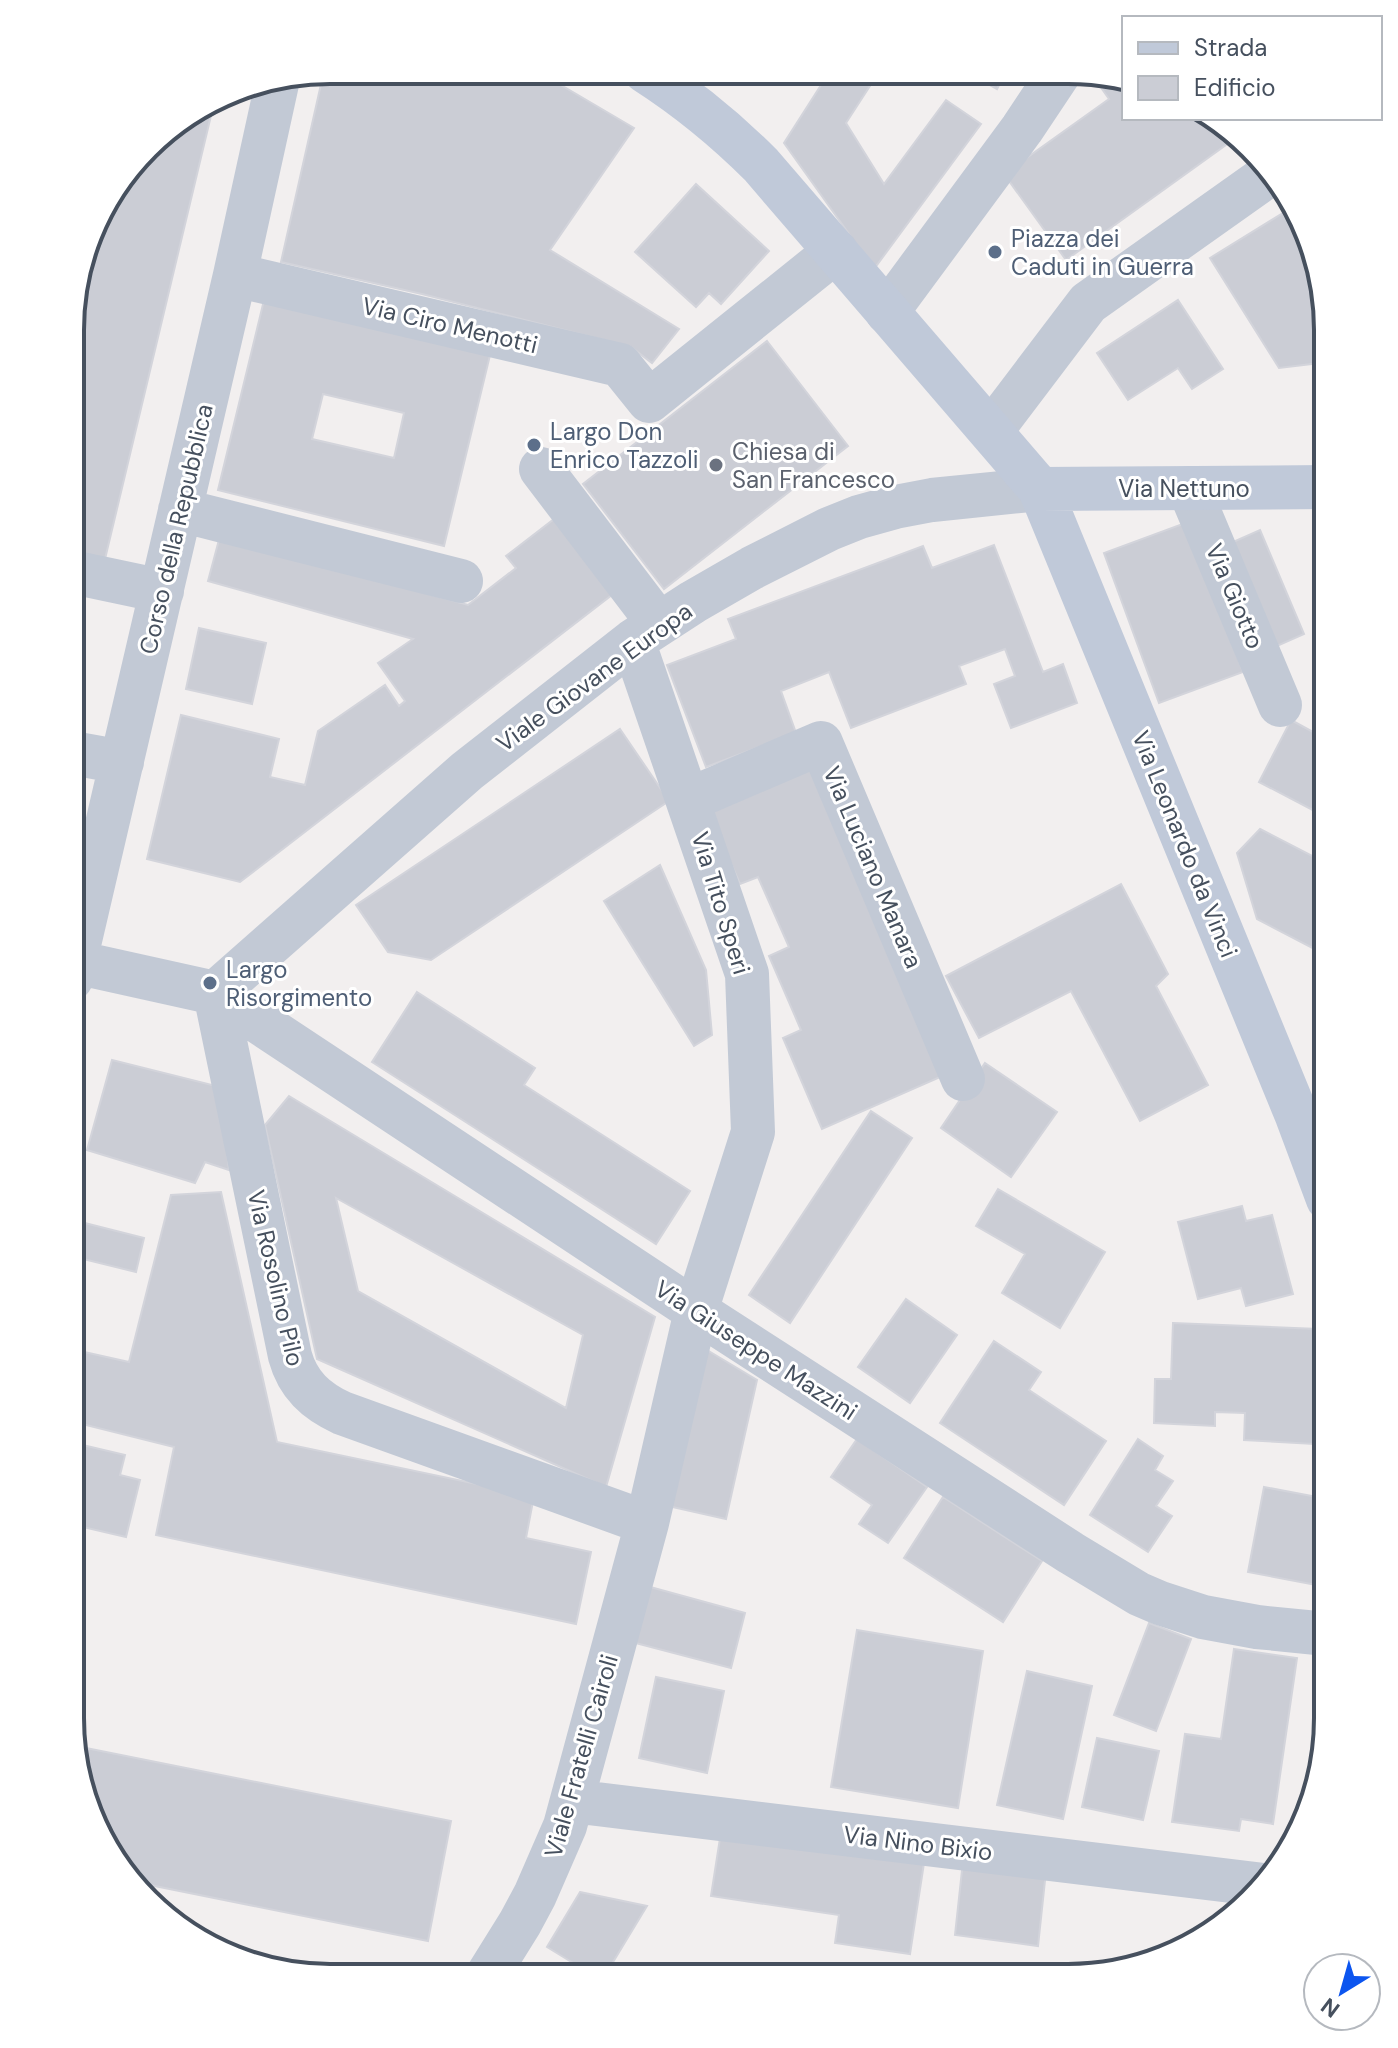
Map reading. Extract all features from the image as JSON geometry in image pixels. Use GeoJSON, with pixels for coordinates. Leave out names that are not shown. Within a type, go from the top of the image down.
{"type":"FeatureCollection","features":[{"type":"Feature","properties":{"kind":"street"},"geometry":{"type":"LineString","coordinates":[[664,84],[693,104],[742,146],[782,187],[1040,489]]}},
{"type":"Feature","properties":{"kind":"street"},"geometry":{"type":"LineString","coordinates":[[887,312],[1052,84]]}},
{"type":"Feature","properties":{"kind":"street","name":"Corso della Repubblica"},"geometry":{"type":"LineString","coordinates":[[84,923],[276,90]]}},
{"type":"Feature","properties":{"kind":"street"},"geometry":{"type":"LineString","coordinates":[[991,431],[1088,303],[1262,179]]}},
{"type":"Feature","properties":{"kind":"street","name":"Via Ciro Menotti"},"geometry":{"type":"LineString","coordinates":[[235,275],[620,365],[649,401],[836,251]]}},
{"type":"Feature","properties":{"kind":"street","name":"Via Tito Speri"},"geometry":{"type":"LineString","coordinates":[[541,469],[646,633],[688,800],[747,974],[753,1132],[696,1311],[647,1523]]}},
{"type":"Feature","properties":{"kind":"street","name":"Via Nettuno"},"geometry":{"type":"LineString","coordinates":[[1040,489],[1314,487]]}},
{"type":"Feature","properties":{"kind":"street","name":"Via Giotto"},"geometry":{"type":"LineString","coordinates":[[1189,488],[1280,705]]}},
{"type":"Feature","properties":{"kind":"street","name":"Viale Giovane Europa"},"geometry":{"type":"LineString","coordinates":[[215,993],[467,771],[646,633],[752,568],[829,529],[895,507],[1040,489]]}},
{"type":"Feature","properties":{"kind":"street","name":"Via Leonardo da Vinci"},"geometry":{"type":"LineString","coordinates":[[1040,489],[1313,1160]]}},
{"type":"Feature","properties":{"kind":"street"},"geometry":{"type":"LineString","coordinates":[[180,510],[461,581]]}},
{"type":"Feature","properties":{"kind":"street"},"geometry":{"type":"LineString","coordinates":[[84,575],[162,591]]}},
{"type":"Feature","properties":{"kind":"street","name":"Via Luciano Manara"},"geometry":{"type":"LineString","coordinates":[[688,800],[821,743],[963,1079]]}},
{"type":"Feature","properties":{"kind":"street"},"geometry":{"type":"LineString","coordinates":[[84,755],[122,762]]}},
{"type":"Feature","properties":{"kind":"street"},"geometry":{"type":"LineString","coordinates":[[84,972],[215,993]]}},
{"type":"Feature","properties":{"kind":"street","name":"Via Giuseppe Mazzini"},"geometry":{"type":"LineString","coordinates":[[215,993],[696,1311],[1139,1594],[1203,1617],[1313,1633]]}},
{"type":"Feature","properties":{"kind":"street","name":"Via Rosolino Pilo"},"geometry":{"type":"LineString","coordinates":[[215,993],[290,1356],[299,1380],[319,1400],[342,1413],[647,1523]]}},
{"type":"Feature","properties":{"kind":"street","name":"Viale Fratelli Cairoli"},"geometry":{"type":"LineString","coordinates":[[494,1964],[547,1871],[572,1801],[647,1523]]}},
{"type":"Feature","properties":{"kind":"street","name":"Via Nino Bixio"},"geometry":{"type":"LineString","coordinates":[[572,1801],[1250,1883]]}},
{"type":"Feature","properties":{"kind":"building"},"geometry":{"type":"Polygon","coordinates":[[[559,84],[634,128],[550,250],[679,329],[652,363],[631,347],[281,262],[321,85],[559,84]]]}},
{"type":"Feature","properties":{"kind":"building"},"geometry":{"type":"Polygon","coordinates":[[[822,84],[871,84],[846,123],[884,184],[946,100],[981,124],[874,269],[784,143],[822,84]]]}},
{"type":"Feature","properties":{"kind":"building"},"geometry":{"type":"Polygon","coordinates":[[[1100,86],[1122,90],[1122,120],[1196,120],[1228,144],[1066,260],[1004,174],[1109,99],[1100,86]]]}},
{"type":"Feature","properties":{"kind":"building"},"geometry":{"type":"Polygon","coordinates":[[[211,115],[105,559],[84,554],[84,330],[92,266],[125,193],[168,145],[211,115]]]}},
{"type":"Feature","properties":{"kind":"building"},"geometry":{"type":"Polygon","coordinates":[[[696,184],[769,251],[721,304],[709,293],[696,307],[635,252],[696,184]]]}},
{"type":"Feature","properties":{"kind":"building"},"geometry":{"type":"Polygon","coordinates":[[[1284,213],[1306,266],[1312,298],[1314,364],[1279,368],[1210,258],[1284,213]]]}},
{"type":"Feature","properties":{"kind":"building"},"geometry":{"type":"Polygon","coordinates":[[[265,296],[491,351],[444,546],[218,490],[265,296]],[[323,394],[312,439],[394,458],[404,413],[323,394]]]}},
{"type":"Feature","properties":{"kind":"building"},"geometry":{"type":"Polygon","coordinates":[[[1178,300],[1223,369],[1192,389],[1178,368],[1128,400],[1097,353],[1178,300]]]}},
{"type":"Feature","properties":{"kind":"building","name":"Chiesa di San Francesco"},"geometry":{"type":"Polygon","coordinates":[[[767,341],[848,446],[664,589],[583,484],[767,341]]]}},
{"type":"Feature","properties":{"kind":"building"},"geometry":{"type":"Polygon","coordinates":[[[558,516],[617,591],[240,882],[147,859],[181,715],[279,739],[270,777],[305,785],[318,731],[385,685],[399,706],[405,701],[378,663],[413,639],[208,581],[220,536],[468,605],[516,568],[506,556],[558,516]]]}},
{"type":"Feature","properties":{"kind":"building"},"geometry":{"type":"Polygon","coordinates":[[[1188,522],[1243,672],[1159,703],[1104,553],[1188,522]]]}},
{"type":"Feature","properties":{"kind":"building"},"geometry":{"type":"Polygon","coordinates":[[[1260,530],[1304,634],[1277,646],[1233,542],[1260,530]]]}},
{"type":"Feature","properties":{"kind":"building"},"geometry":{"type":"Polygon","coordinates":[[[994,545],[1043,672],[1063,664],[1077,703],[1011,728],[994,684],[1015,676],[1005,649],[959,666],[966,684],[851,728],[829,672],[781,691],[796,733],[706,767],[667,665],[736,639],[728,619],[923,546],[932,568],[994,545]]]}},
{"type":"Feature","properties":{"kind":"building"},"geometry":{"type":"Polygon","coordinates":[[[199,628],[266,643],[252,704],[186,689],[199,628]]]}},
{"type":"Feature","properties":{"kind":"building"},"geometry":{"type":"Polygon","coordinates":[[[1291,720],[1314,732],[1314,811],[1259,782],[1291,720]]]}},
{"type":"Feature","properties":{"kind":"building"},"geometry":{"type":"Polygon","coordinates":[[[620,729],[669,801],[431,960],[388,952],[356,905],[620,729]]]}},
{"type":"Feature","properties":{"kind":"building"},"geometry":{"type":"Polygon","coordinates":[[[809,759],[947,1074],[822,1129],[783,1038],[801,1030],[769,956],[789,947],[758,877],[740,884],[705,804],[809,759]]]}},
{"type":"Feature","properties":{"kind":"building"},"geometry":{"type":"Polygon","coordinates":[[[1260,829],[1314,857],[1314,948],[1257,919],[1237,853],[1260,829]]]}},
{"type":"Feature","properties":{"kind":"building"},"geometry":{"type":"Polygon","coordinates":[[[660,865],[706,970],[712,1035],[694,1046],[604,901],[660,865]]]}},
{"type":"Feature","properties":{"kind":"building"},"geometry":{"type":"Polygon","coordinates":[[[1121,884],[1168,974],[1156,986],[1208,1085],[1140,1121],[1071,991],[979,1038],[946,976],[1121,884]]]}},
{"type":"Feature","properties":{"kind":"building"},"geometry":{"type":"Polygon","coordinates":[[[417,992],[535,1068],[524,1085],[690,1191],[656,1244],[372,1062],[417,992]]]}},
{"type":"Feature","properties":{"kind":"building"},"geometry":{"type":"Polygon","coordinates":[[[112,1060],[220,1087],[229,1170],[205,1162],[195,1183],[87,1150],[112,1060]]]}},
{"type":"Feature","properties":{"kind":"building"},"geometry":{"type":"Polygon","coordinates":[[[985,1063],[1057,1112],[1011,1177],[941,1128],[985,1063]]]}},
{"type":"Feature","properties":{"kind":"building"},"geometry":{"type":"Polygon","coordinates":[[[289,1096],[655,1317],[606,1487],[317,1359],[265,1125],[289,1096]],[[336,1198],[358,1291],[566,1408],[583,1335],[336,1198]]]}},
{"type":"Feature","properties":{"kind":"building"},"geometry":{"type":"Polygon","coordinates":[[[871,1111],[912,1138],[790,1323],[749,1295],[871,1111]]]}},
{"type":"Feature","properties":{"kind":"building"},"geometry":{"type":"Polygon","coordinates":[[[998,1189],[1105,1252],[1060,1328],[1002,1293],[1025,1254],[976,1226],[998,1189]]]}},
{"type":"Feature","properties":{"kind":"building"},"geometry":{"type":"Polygon","coordinates":[[[221,1192],[277,1442],[534,1496],[526,1538],[591,1552],[576,1624],[156,1535],[174,1447],[84,1424],[84,1352],[129,1362],[171,1195],[221,1192]]]}},
{"type":"Feature","properties":{"kind":"building"},"geometry":{"type":"Polygon","coordinates":[[[1242,1206],[1246,1221],[1272,1215],[1293,1294],[1246,1306],[1241,1288],[1198,1299],[1178,1222],[1242,1206]]]}},
{"type":"Feature","properties":{"kind":"building"},"geometry":{"type":"Polygon","coordinates":[[[84,1223],[144,1238],[136,1272],[84,1259],[84,1223]]]}},
{"type":"Feature","properties":{"kind":"building"},"geometry":{"type":"Polygon","coordinates":[[[906,1299],[957,1335],[910,1403],[858,1367],[906,1299]]]}},
{"type":"Feature","properties":{"kind":"building"},"geometry":{"type":"Polygon","coordinates":[[[1173,1323],[1313,1329],[1313,1444],[1244,1440],[1245,1413],[1215,1412],[1215,1426],[1154,1423],[1155,1379],[1171,1379],[1173,1323]]]}},
{"type":"Feature","properties":{"kind":"building"},"geometry":{"type":"Polygon","coordinates":[[[994,1341],[1041,1372],[1029,1390],[1106,1441],[1064,1505],[940,1423],[994,1341]]]}},
{"type":"Feature","properties":{"kind":"building"},"geometry":{"type":"Polygon","coordinates":[[[702,1347],[757,1380],[726,1519],[668,1506],[702,1347]]]}},
{"type":"Feature","properties":{"kind":"building"},"geometry":{"type":"Polygon","coordinates":[[[857,1439],[927,1487],[888,1543],[859,1524],[872,1505],[831,1477],[857,1439]]]}},
{"type":"Feature","properties":{"kind":"building"},"geometry":{"type":"Polygon","coordinates":[[[1138,1439],[1163,1456],[1155,1470],[1173,1481],[1156,1506],[1172,1516],[1148,1552],[1090,1515],[1138,1439]]]}},
{"type":"Feature","properties":{"kind":"building"},"geometry":{"type":"Polygon","coordinates":[[[84,1445],[125,1455],[120,1475],[140,1480],[126,1537],[84,1527],[84,1445]]]}},
{"type":"Feature","properties":{"kind":"building"},"geometry":{"type":"Polygon","coordinates":[[[1264,1487],[1313,1496],[1313,1584],[1248,1572],[1264,1487]]]}},
{"type":"Feature","properties":{"kind":"building"},"geometry":{"type":"Polygon","coordinates":[[[943,1497],[1042,1561],[1003,1622],[904,1558],[943,1497]]]}},
{"type":"Feature","properties":{"kind":"building"},"geometry":{"type":"Polygon","coordinates":[[[643,1585],[745,1613],[731,1668],[628,1641],[643,1585]]]}},
{"type":"Feature","properties":{"kind":"building"},"geometry":{"type":"Polygon","coordinates":[[[1149,1623],[1191,1639],[1156,1731],[1114,1715],[1149,1623]]]}},
{"type":"Feature","properties":{"kind":"building"},"geometry":{"type":"Polygon","coordinates":[[[857,1630],[983,1651],[958,1808],[831,1787],[857,1630]]]}},
{"type":"Feature","properties":{"kind":"building"},"geometry":{"type":"Polygon","coordinates":[[[1234,1649],[1297,1658],[1273,1824],[1241,1819],[1239,1831],[1172,1822],[1185,1734],[1221,1739],[1234,1649]]]}},
{"type":"Feature","properties":{"kind":"building"},"geometry":{"type":"Polygon","coordinates":[[[1027,1671],[1092,1686],[1063,1819],[997,1805],[1027,1671]]]}},
{"type":"Feature","properties":{"kind":"building"},"geometry":{"type":"Polygon","coordinates":[[[656,1677],[724,1691],[707,1773],[639,1758],[656,1677]]]}},
{"type":"Feature","properties":{"kind":"building"},"geometry":{"type":"Polygon","coordinates":[[[1097,1738],[1159,1751],[1143,1820],[1082,1807],[1097,1738]]]}},
{"type":"Feature","properties":{"kind":"building"},"geometry":{"type":"Polygon","coordinates":[[[86,1748],[451,1821],[428,1941],[150,1885],[117,1841],[103,1812],[86,1748]]]}},
{"type":"Feature","properties":{"kind":"building"},"geometry":{"type":"Polygon","coordinates":[[[721,1832],[924,1863],[910,1954],[835,1943],[839,1915],[711,1896],[721,1832]]]}},
{"type":"Feature","properties":{"kind":"building"},"geometry":{"type":"Polygon","coordinates":[[[963,1861],[1046,1871],[1038,1946],[955,1935],[963,1861]]]}},
{"type":"Feature","properties":{"kind":"building"},"geometry":{"type":"Polygon","coordinates":[[[580,1892],[647,1906],[612,1964],[575,1964],[547,1947],[580,1892]]]}},
{"type":"Feature","properties":{"kind":"place","name":"Piazza dei Caduti in Guerra"},"geometry":{"type":"Point","coordinates":[995,252]}},
{"type":"Feature","properties":{"kind":"place","name":"Largo Don Enrico Tazzoli"},"geometry":{"type":"Point","coordinates":[534,445]}},
{"type":"Feature","properties":{"kind":"place","name":"Chiesa di San Francesco"},"geometry":{"type":"Point","coordinates":[716,465]}},
{"type":"Feature","properties":{"kind":"place","name":"Largo Risorgimento"},"geometry":{"type":"Point","coordinates":[210,983]}}]}
